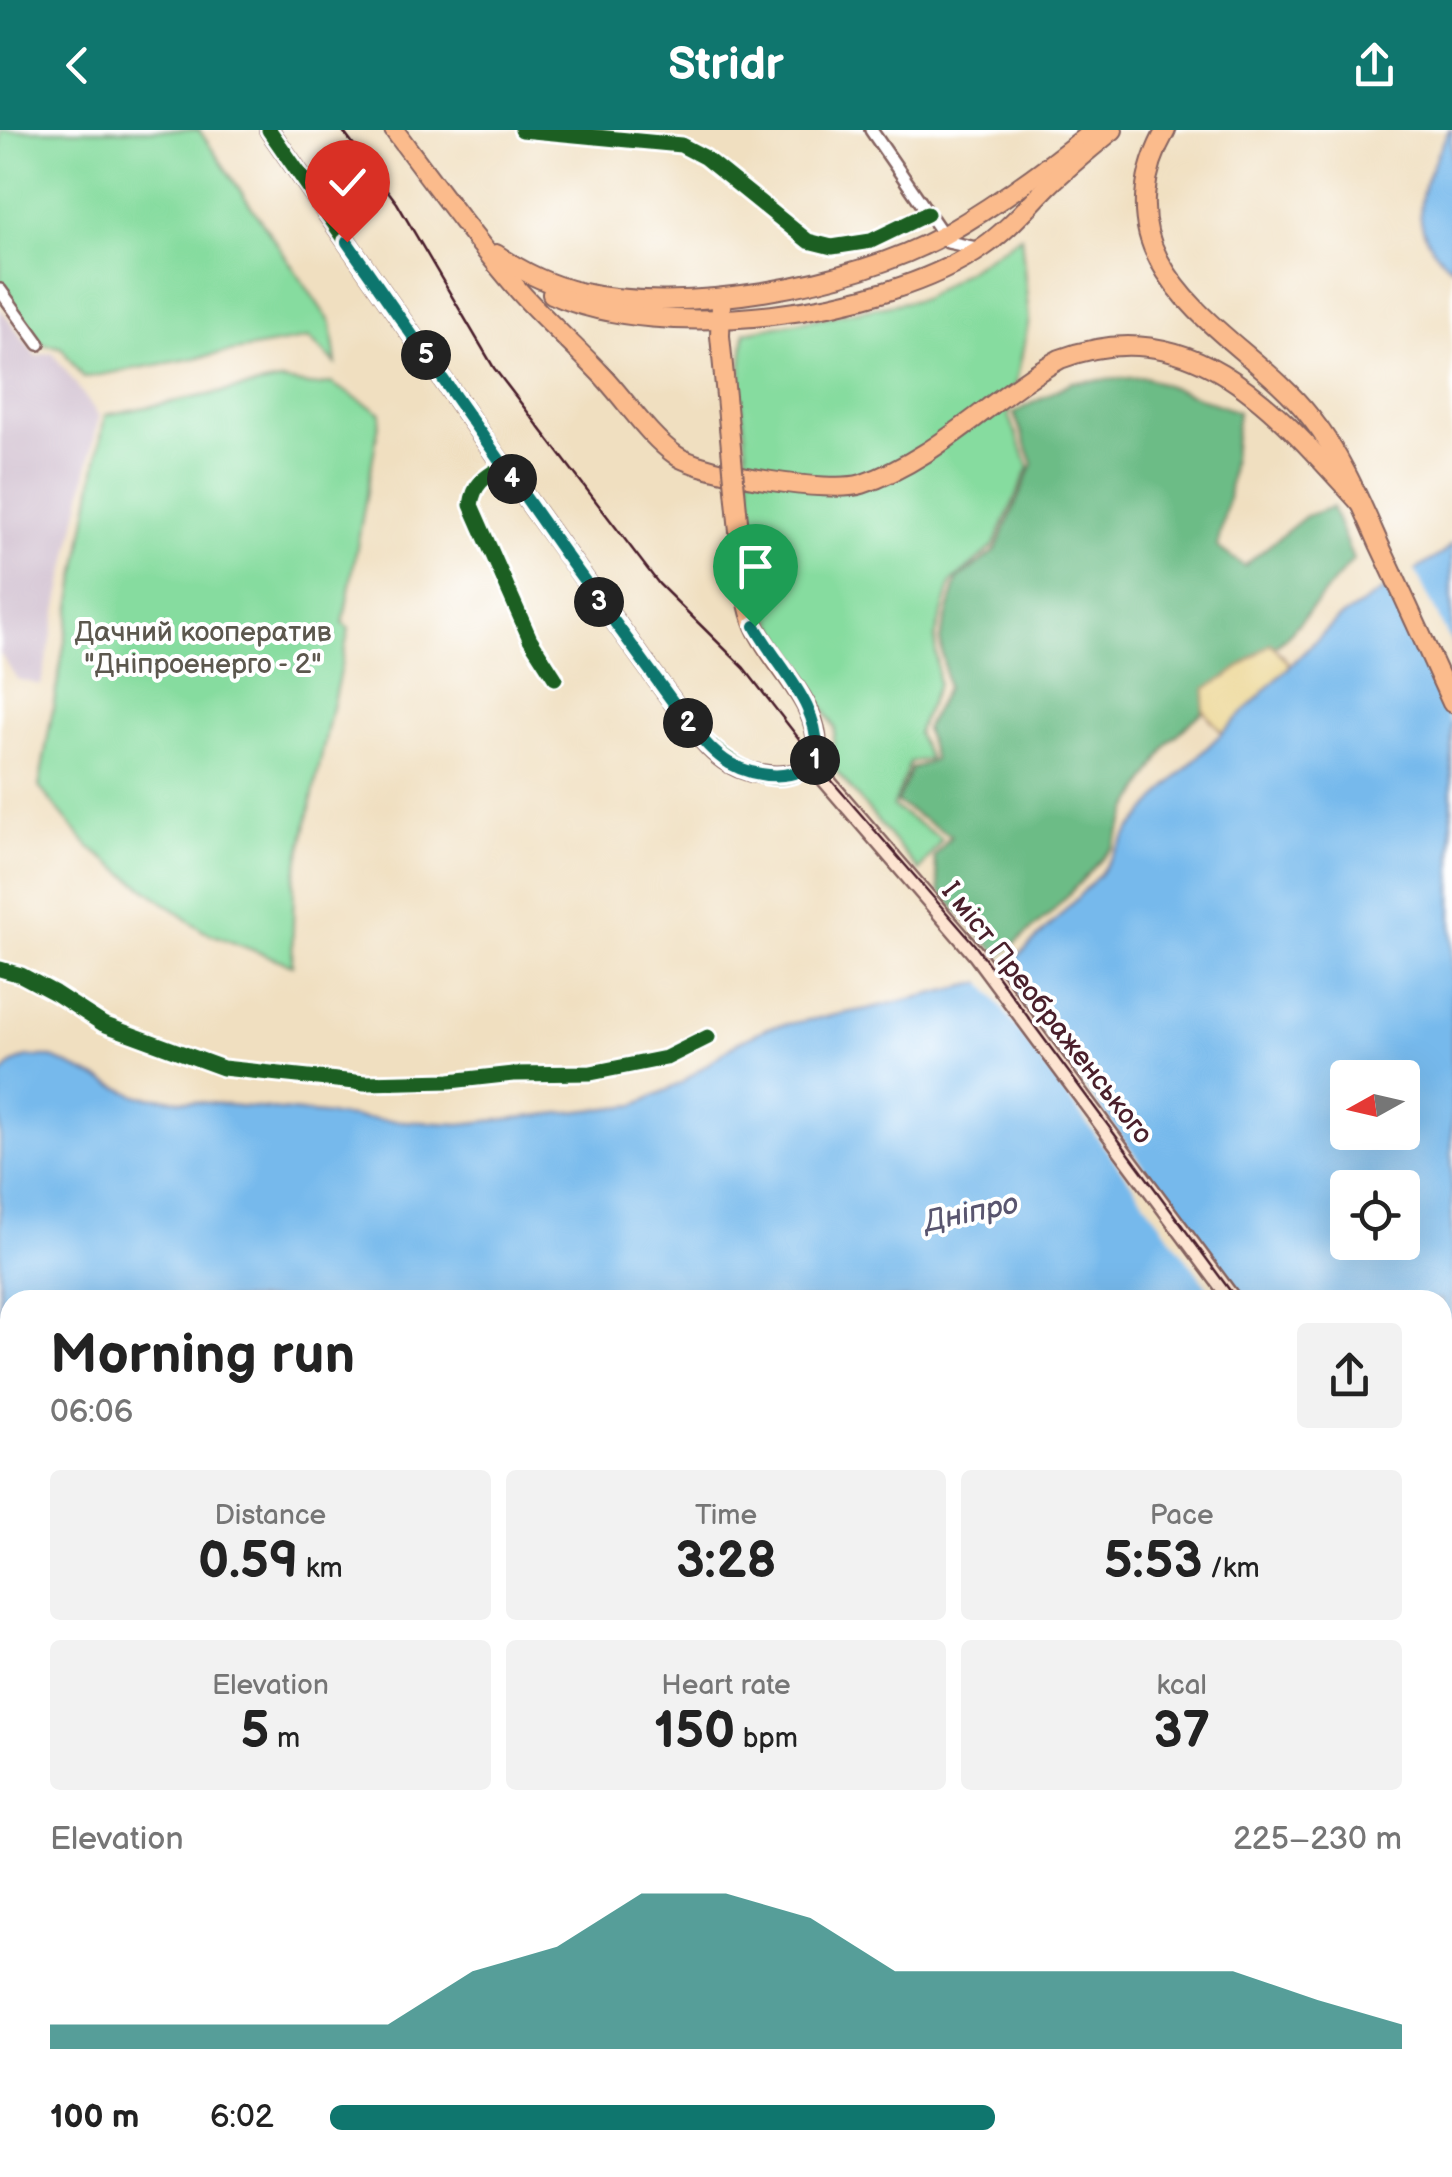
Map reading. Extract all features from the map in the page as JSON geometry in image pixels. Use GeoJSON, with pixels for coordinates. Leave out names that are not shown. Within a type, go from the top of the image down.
{"type":"FeatureCollection","features":[{"type":"Feature","properties":{"kind":"main road"},"geometry":{"type":"LineString","coordinates":[[269,130],[634,650],[710,748],[729,763],[761,774],[792,774],[816,768],[816,734],[808,710],[755,626],[746,591],[720,318],[725,296]]}},
{"type":"Feature","properties":{"kind":"main road"},"geometry":{"type":"LineString","coordinates":[[394,130],[469,231],[522,294],[599,371],[666,448],[695,466],[814,487],[844,488],[890,472],[1060,359],[1085,350],[1142,344],[1202,361],[1240,384],[1289,424],[1361,504]]}},
{"type":"Feature","properties":{"kind":"main road"},"geometry":{"type":"LineString","coordinates":[[504,258],[536,277],[582,293],[641,300],[788,289],[841,275],[942,236],[1048,166],[1094,130]]}},
{"type":"Feature","properties":{"kind":"main road"},"geometry":{"type":"LineString","coordinates":[[469,231],[534,286],[582,308],[673,318],[720,318],[870,298],[924,280],[983,248],[1112,130]]}},
{"type":"Feature","properties":{"kind":"main road"},"geometry":{"type":"LineString","coordinates":[[1166,130],[1151,162],[1146,185],[1148,235],[1159,260],[1193,304],[1299,402],[1332,448],[1452,703]]}},
{"type":"Feature","properties":{"kind":"main road","name":"I міст Преображенського"},"geometry":{"type":"LineString","coordinates":[[816,768],[976,954],[1226,1290]]}},
{"type":"Feature","properties":{"kind":"street"},"geometry":{"type":"LineString","coordinates":[[522,130],[682,145],[704,157],[808,241],[832,246],[871,241],[926,214]]}},
{"type":"Feature","properties":{"kind":"street"},"geometry":{"type":"LineString","coordinates":[[871,130],[942,236],[953,244],[983,248]]}},
{"type":"Feature","properties":{"kind":"street"},"geometry":{"type":"LineString","coordinates":[[0,290],[38,344]]}},
{"type":"Feature","properties":{"kind":"street"},"geometry":{"type":"LineString","coordinates":[[503,466],[480,480],[471,505],[530,640],[555,678]]}},
{"type":"Feature","properties":{"kind":"street"},"geometry":{"type":"LineString","coordinates":[[1,974],[21,975],[103,1024],[223,1068],[365,1084],[513,1074],[591,1074],[666,1058],[708,1037]]}},
{"type":"Feature","properties":{"kind":"shaded area"},"geometry":{"type":"Polygon","coordinates":[[[0,308],[36,356],[52,352],[99,416],[41,685],[17,679],[0,653],[0,308]]]}},
{"type":"Feature","properties":{"kind":"green space"},"geometry":{"type":"Polygon","coordinates":[[[0,130],[199,130],[331,323],[336,364],[309,338],[83,378],[61,347],[39,344],[0,292],[0,130]]]}},
{"type":"Feature","properties":{"kind":"green space"},"geometry":{"type":"Polygon","coordinates":[[[1021,236],[1029,320],[1009,416],[1029,467],[993,547],[951,583],[935,638],[938,684],[917,733],[929,759],[910,762],[893,807],[942,839],[919,871],[831,765],[835,728],[761,602],[740,383],[745,332],[922,299],[1021,236]]]}},
{"type":"Feature","properties":{"kind":"green space"},"geometry":{"type":"Polygon","coordinates":[[[1144,377],[1238,412],[1228,499],[1217,547],[1244,566],[1306,516],[1332,507],[1353,560],[1290,633],[1169,742],[1129,810],[1113,847],[1051,913],[1000,956],[940,892],[934,857],[951,836],[897,803],[911,769],[934,760],[925,729],[947,687],[940,639],[957,580],[995,551],[1033,464],[1014,413],[1072,382],[1144,377]]]}},
{"type":"Feature","properties":{"kind":"green space","name":"Дачний кооператив \"Дніпроенерго - 2\""},"geometry":{"type":"Polygon","coordinates":[[[280,381],[331,383],[381,413],[343,624],[349,629],[294,882],[292,965],[203,931],[90,848],[39,787],[105,415],[280,381]]]}},
{"type":"Feature","properties":{"kind":"sand"},"geometry":{"type":"Polygon","coordinates":[[[1271,643],[1291,665],[1223,734],[1203,710],[1206,688],[1271,643]]]}},
{"type":"Feature","properties":{"kind":"water"},"geometry":{"type":"Polygon","coordinates":[[[1449,130],[1452,268],[1435,252],[1421,219],[1425,185],[1449,130]]]}},
{"type":"Feature","properties":{"kind":"water","name":"Дніпро"},"geometry":{"type":"Polygon","coordinates":[[[1452,543],[1452,1290],[0,1290],[0,1077],[13,1063],[27,1057],[51,1057],[137,1096],[383,1120],[460,1124],[635,1105],[680,1084],[738,1042],[767,1028],[983,982],[1013,961],[1100,874],[1130,830],[1169,785],[1338,619],[1443,553],[1452,543]]]}},
{"type":"Feature","properties":{"kind":"pier"},"geometry":{"type":"Polygon","coordinates":[[[1413,566],[1452,645],[1452,725],[1387,582],[1413,566]]]}},
{"type":"Feature","properties":{"kind":"pier"},"geometry":{"type":"Polygon","coordinates":[[[996,967],[1235,1290],[1210,1290],[979,977],[996,967]]]}},
{"type":"Feature","properties":{"kind":"railway"},"geometry":{"type":"LineString","coordinates":[[342,130],[397,203],[494,368],[659,584],[744,668],[831,780],[974,944],[1230,1290]]}},
{"type":"Feature","properties":{"kind":"cycle path"},"geometry":{"type":"LineString","coordinates":[[269,130],[689,724],[729,760],[762,775],[796,774],[812,764]]}},
{"type":"Feature","properties":{"kind":"cycle path"},"geometry":{"type":"LineString","coordinates":[[522,130],[681,145],[704,157],[808,241],[832,247],[871,241],[927,214]]}},
{"type":"Feature","properties":{"kind":"cycle path"},"geometry":{"type":"LineString","coordinates":[[503,466],[481,481],[471,505],[530,639],[555,678]]}},
{"type":"Feature","properties":{"kind":"cycle path"},"geometry":{"type":"LineString","coordinates":[[0,969],[55,993],[103,1024],[223,1068],[365,1083],[591,1073],[666,1058],[708,1037]]}},
{"type":"Feature","properties":{"kind":"route"},"geometry":{"type":"LineString","coordinates":[[347,242],[689,724],[729,763],[761,774],[800,772],[816,757],[816,734],[808,710],[755,626]]}}]}
